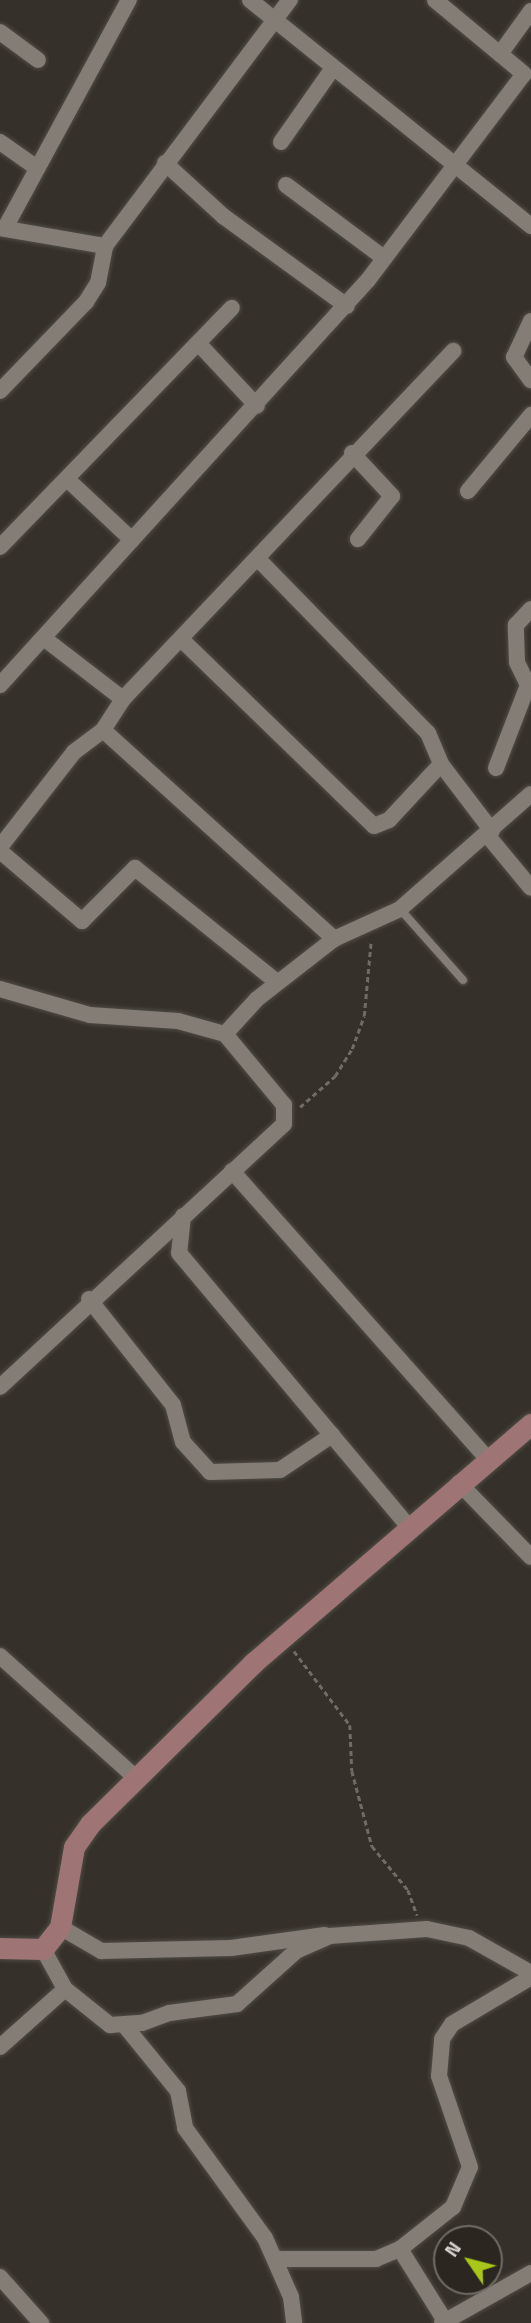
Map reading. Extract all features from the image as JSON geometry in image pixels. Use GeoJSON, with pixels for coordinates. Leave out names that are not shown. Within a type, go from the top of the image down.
{"type":"FeatureCollection","features":[{"type":"Feature","properties":{"kind":"main road"},"geometry":{"type":"LineString","coordinates":[[0,1948],[43,1949],[60,1927],[74,1847],[136,1778],[283,1637],[407,1525],[531,1424]]}},
{"type":"Feature","properties":{"kind":"street"},"geometry":{"type":"LineString","coordinates":[[105,246],[3,228],[129,0]]}},
{"type":"Feature","properties":{"kind":"street"},"geometry":{"type":"LineString","coordinates":[[250,0],[531,226]]}},
{"type":"Feature","properties":{"kind":"street"},"geometry":{"type":"LineString","coordinates":[[0,391],[86,302],[98,283],[105,246],[290,0]]}},
{"type":"Feature","properties":{"kind":"street"},"geometry":{"type":"LineString","coordinates":[[0,685],[45,639],[346,306],[454,162],[527,77],[435,0]]}},
{"type":"Feature","properties":{"kind":"street"},"geometry":{"type":"LineString","coordinates":[[500,54],[531,11]]}},
{"type":"Feature","properties":{"kind":"street"},"geometry":{"type":"LineString","coordinates":[[0,32],[38,60]]}},
{"type":"Feature","properties":{"kind":"street"},"geometry":{"type":"LineString","coordinates":[[281,142],[333,68]]}},
{"type":"Feature","properties":{"kind":"street"},"geometry":{"type":"LineString","coordinates":[[0,142],[37,169]]}},
{"type":"Feature","properties":{"kind":"street"},"geometry":{"type":"LineString","coordinates":[[165,163],[223,216],[346,306]]}},
{"type":"Feature","properties":{"kind":"street"},"geometry":{"type":"LineString","coordinates":[[286,185],[384,258]]}},
{"type":"Feature","properties":{"kind":"street"},"geometry":{"type":"LineString","coordinates":[[0,547],[232,308]]}},
{"type":"Feature","properties":{"kind":"street"},"geometry":{"type":"LineString","coordinates":[[531,321],[514,357],[531,380]]}},
{"type":"Feature","properties":{"kind":"street"},"geometry":{"type":"LineString","coordinates":[[198,343],[257,406]]}},
{"type":"Feature","properties":{"kind":"street"},"geometry":{"type":"LineString","coordinates":[[277,982],[135,868],[82,921],[0,849],[74,752],[103,730],[123,699],[260,561],[352,453],[453,351]]}},
{"type":"Feature","properties":{"kind":"street"},"geometry":{"type":"LineString","coordinates":[[468,491],[531,415]]}},
{"type":"Feature","properties":{"kind":"street"},"geometry":{"type":"LineString","coordinates":[[352,453],[392,496],[358,539]]}},
{"type":"Feature","properties":{"kind":"street"},"geometry":{"type":"LineString","coordinates":[[67,479],[132,540]]}},
{"type":"Feature","properties":{"kind":"street"},"geometry":{"type":"LineString","coordinates":[[260,561],[428,733],[440,764],[531,888]]}},
{"type":"Feature","properties":{"kind":"street"},"geometry":{"type":"LineString","coordinates":[[496,768],[528,685],[517,662],[516,625],[531,609]]}},
{"type":"Feature","properties":{"kind":"street"},"geometry":{"type":"LineString","coordinates":[[45,639],[123,699]]}},
{"type":"Feature","properties":{"kind":"street"},"geometry":{"type":"LineString","coordinates":[[181,640],[374,826],[389,820],[440,764]]}},
{"type":"Feature","properties":{"kind":"street"},"geometry":{"type":"LineString","coordinates":[[103,730],[334,939]]}},
{"type":"Feature","properties":{"kind":"street"},"geometry":{"type":"LineString","coordinates":[[225,1034],[277,982],[334,939],[374,924],[400,909],[490,834],[531,794]]}},
{"type":"Feature","properties":{"kind":"street"},"geometry":{"type":"LineString","coordinates":[[0,989],[90,1015],[178,1021],[225,1034],[286,1114],[232,1171],[89,1299],[0,1387]]}},
{"type":"Feature","properties":{"kind":"street"},"geometry":{"type":"LineString","coordinates":[[232,1171],[488,1460]]}},
{"type":"Feature","properties":{"kind":"street"},"geometry":{"type":"LineString","coordinates":[[183,1216],[178,1253],[407,1525]]}},
{"type":"Feature","properties":{"kind":"street"},"geometry":{"type":"LineString","coordinates":[[89,1299],[173,1405],[183,1442],[210,1472],[280,1470],[332,1435]]}},
{"type":"Feature","properties":{"kind":"street"},"geometry":{"type":"LineString","coordinates":[[458,1483],[531,1557]]}},
{"type":"Feature","properties":{"kind":"street"},"geometry":{"type":"LineString","coordinates":[[0,1656],[136,1778]]}},
{"type":"Feature","properties":{"kind":"street"},"geometry":{"type":"LineString","coordinates":[[60,1927],[101,1951],[231,1948],[329,1936],[427,1929],[469,1938],[531,1975],[446,2032],[439,2076],[470,2166],[453,2207],[400,2249],[376,2259],[276,2259]]}},
{"type":"Feature","properties":{"kind":"street"},"geometry":{"type":"LineString","coordinates":[[43,1949],[65,1989],[110,2025],[125,2026],[237,2004],[296,1951],[329,1936]]}},
{"type":"Feature","properties":{"kind":"street"},"geometry":{"type":"LineString","coordinates":[[0,2047],[65,1989]]}},
{"type":"Feature","properties":{"kind":"street"},"geometry":{"type":"LineString","coordinates":[[125,2026],[178,2091],[185,2128],[229,2182],[276,2259],[294,2323]]}},
{"type":"Feature","properties":{"kind":"street"},"geometry":{"type":"LineString","coordinates":[[400,2249],[443,2322],[531,2273]]}},
{"type":"Feature","properties":{"kind":"street"},"geometry":{"type":"LineString","coordinates":[[0,2277],[41,2323]]}},
{"type":"Feature","properties":{"kind":"lane"},"geometry":{"type":"LineString","coordinates":[[400,909],[463,980]]}},
{"type":"Feature","properties":{"kind":"path"},"geometry":{"type":"LineString","coordinates":[[286,1114],[335,1076],[352,1049],[364,1016],[374,924]]}},
{"type":"Feature","properties":{"kind":"path"},"geometry":{"type":"LineString","coordinates":[[283,1637],[346,1716],[352,1771],[372,1846],[408,1890],[427,1929]]}}]}
